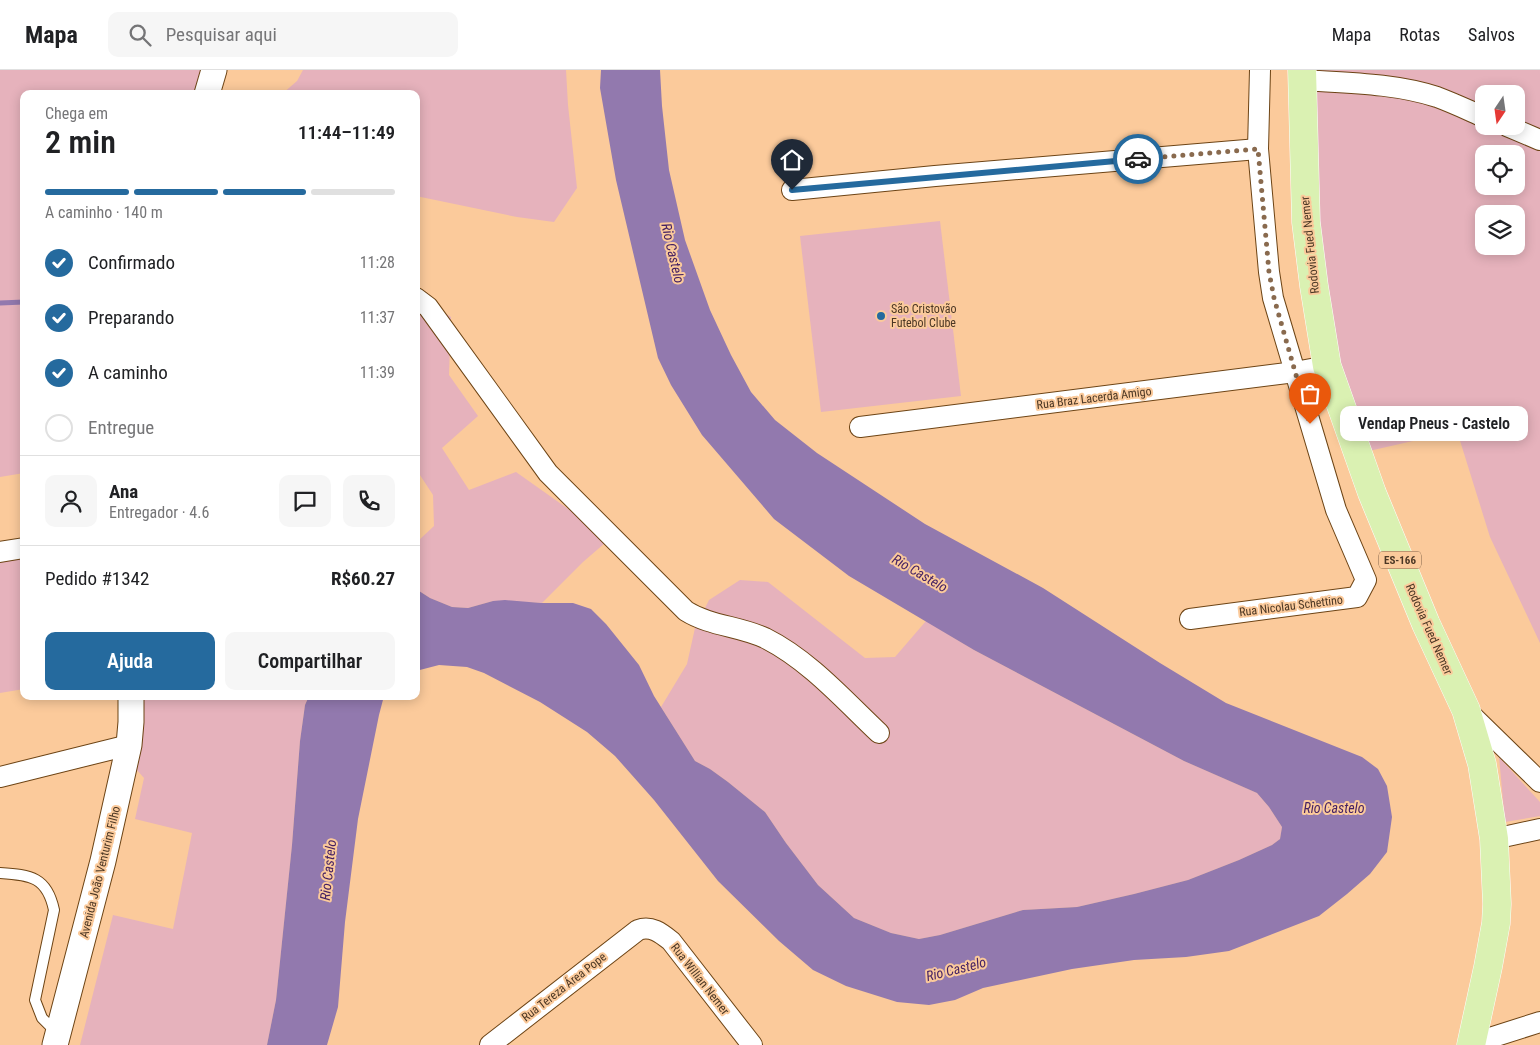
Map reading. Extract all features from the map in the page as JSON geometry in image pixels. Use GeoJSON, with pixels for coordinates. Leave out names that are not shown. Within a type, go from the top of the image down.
{"type":"FeatureCollection","features":[{"type":"Feature","properties":{"kind":"main road","name":"Rodovia Fued Nemer"},"geometry":{"type":"LineString","coordinates":[[1302,75],[1306,222],[1309,258],[1327,366],[1372,492],[1426,624],[1466,710],[1481,756],[1494,838],[1497,904],[1496,923],[1488,967],[1471,1044]]}},
{"type":"Feature","properties":{"kind":"street"},"geometry":{"type":"LineString","coordinates":[[207,90],[214,70]]}},
{"type":"Feature","properties":{"kind":"street","name":"Rua Nicolau Schettino"},"geometry":{"type":"LineString","coordinates":[[1190,619],[1356,597],[1366,580],[1336,510],[1274,298],[1269,272],[1258,149],[1260,70]]}},
{"type":"Feature","properties":{"kind":"street"},"geometry":{"type":"LineString","coordinates":[[1302,75],[1404,90],[1436,97],[1475,113]]}},
{"type":"Feature","properties":{"kind":"street"},"geometry":{"type":"LineString","coordinates":[[1525,134],[1540,140]]}},
{"type":"Feature","properties":{"kind":"street"},"geometry":{"type":"LineString","coordinates":[[792,190],[1258,149]]}},
{"type":"Feature","properties":{"kind":"street"},"geometry":{"type":"LineString","coordinates":[[420,301],[428,307],[548,473],[686,611],[698,618],[762,637],[778,645],[815,673],[879,733]]}},
{"type":"Feature","properties":{"kind":"street","name":"Rua Braz Lacerda Amigo"},"geometry":{"type":"LineString","coordinates":[[860,427],[1295,372],[1327,366]]}},
{"type":"Feature","properties":{"kind":"street"},"geometry":{"type":"LineString","coordinates":[[0,552],[20,549]]}},
{"type":"Feature","properties":{"kind":"street","name":"Avenida João Venturim Filho"},"geometry":{"type":"LineString","coordinates":[[57,1040],[104,861],[129,745],[131,700]]}},
{"type":"Feature","properties":{"kind":"street"},"geometry":{"type":"LineString","coordinates":[[1466,710],[1540,782]]}},
{"type":"Feature","properties":{"kind":"street"},"geometry":{"type":"LineString","coordinates":[[0,777],[129,745]]}},
{"type":"Feature","properties":{"kind":"street"},"geometry":{"type":"LineString","coordinates":[[1494,838],[1540,828]]}},
{"type":"Feature","properties":{"kind":"street","name":"Rua Willian Nemer"},"geometry":{"type":"LineString","coordinates":[[638,930],[649,928],[656,930],[671,941],[742,1042]]}},
{"type":"Feature","properties":{"kind":"street","name":"Rua Tereza Área Pope"},"geometry":{"type":"LineString","coordinates":[[490,1045],[638,930]]}},
{"type":"Feature","properties":{"kind":"street"},"geometry":{"type":"LineString","coordinates":[[1471,1044],[1540,1022]]}},
{"type":"Feature","properties":{"kind":"lane"},"geometry":{"type":"LineString","coordinates":[[0,873],[31,877],[44,885],[51,896],[54,910],[50,936],[35,1000],[42,1018],[57,1040]]}},
{"type":"Feature","properties":{"kind":"shaded area"},"geometry":{"type":"Polygon","coordinates":[[[0,70],[202,70],[195,90],[20,90],[20,474],[0,477],[0,70]]]}},
{"type":"Feature","properties":{"kind":"shaded area"},"geometry":{"type":"Polygon","coordinates":[[[303,70],[566,70],[577,188],[554,222],[517,217],[420,197],[420,90],[287,90],[297,81],[303,70]]]}},
{"type":"Feature","properties":{"kind":"shaded area"},"geometry":{"type":"Polygon","coordinates":[[[1307,70],[1540,70],[1540,643],[1490,537],[1457,431],[1360,453],[1327,354],[1307,70]]]}},
{"type":"Feature","properties":{"kind":"shaded area","name":"São Cristovão Futebol Clube"},"geometry":{"type":"Polygon","coordinates":[[[940,221],[961,396],[821,412],[800,236],[940,221]]]}},
{"type":"Feature","properties":{"kind":"shaded area"},"geometry":{"type":"Polygon","coordinates":[[[420,298],[451,317],[449,375],[478,416],[442,448],[469,490],[516,472],[581,518],[605,543],[542,603],[493,601],[468,608],[452,607],[420,592],[420,539],[434,526],[433,495],[420,475],[420,298]]]}},
{"type":"Feature","properties":{"kind":"shaded area"},"geometry":{"type":"Polygon","coordinates":[[[20,546],[20,690],[0,693],[0,549],[20,546]]]}},
{"type":"Feature","properties":{"kind":"shaded area"},"geometry":{"type":"Polygon","coordinates":[[[740,580],[768,582],[865,658],[895,657],[926,621],[974,650],[1184,761],[1257,793],[1282,827],[1280,839],[1272,845],[1239,860],[1188,880],[1077,907],[1023,910],[940,935],[919,939],[891,933],[854,918],[818,885],[765,812],[728,782],[695,761],[661,707],[687,664],[695,628],[709,600],[740,580]]]}},
{"type":"Feature","properties":{"kind":"shaded area"},"geometry":{"type":"Polygon","coordinates":[[[130,700],[307,700],[300,741],[292,845],[276,1000],[267,1045],[80,1045],[113,915],[173,929],[192,833],[135,819],[144,778],[127,759],[130,700]]]}},
{"type":"Feature","properties":{"kind":"shaded area"},"geometry":{"type":"Polygon","coordinates":[[[1499,757],[1540,802],[1540,816],[1505,822],[1499,757]]]}},
{"type":"Feature","properties":{"kind":"water","name":"Rio Castelo"},"geometry":{"type":"Polygon","coordinates":[[[601,70],[660,70],[669,170],[685,240],[710,310],[731,355],[751,392],[775,420],[817,453],[925,524],[1043,588],[1226,703],[1362,757],[1378,769],[1387,786],[1392,817],[1387,852],[1370,874],[1319,916],[1229,951],[1186,957],[1134,960],[1072,969],[983,988],[955,1000],[929,1005],[897,1002],[846,986],[813,970],[779,941],[718,881],[654,800],[615,756],[587,732],[540,702],[484,673],[467,667],[439,665],[420,670],[420,592],[452,607],[468,608],[493,601],[505,600],[573,603],[591,609],[606,624],[639,665],[654,696],[695,761],[728,782],[765,812],[818,885],[854,918],[891,933],[919,939],[940,935],[1023,910],[1077,907],[1188,880],[1239,860],[1272,845],[1280,839],[1282,827],[1257,793],[1184,761],[974,650],[849,576],[774,519],[702,435],[671,385],[658,358],[616,180],[600,88],[601,70]]]}},
{"type":"Feature","properties":{"kind":"water","name":"Rio Castelo"},"geometry":{"type":"Polygon","coordinates":[[[307,700],[383,700],[358,819],[345,922],[338,1007],[327,1045],[267,1045],[276,1000],[305,705],[307,700]]]}},
{"type":"Feature","properties":{"kind":"waterway"},"geometry":{"type":"LineString","coordinates":[[0,303],[20,302]]}},
{"type":"Feature","properties":{"kind":"way so far"},"geometry":{"type":"LineString","coordinates":[[1138,159],[1258,149],[1269,272],[1274,298],[1310,424]]}},
{"type":"Feature","properties":{"kind":"place","name":"São Cristovão Futebol Clube"},"geometry":{"type":"Point","coordinates":[881,316]}},
{"type":"Feature","properties":{"kind":"place","name":"Vendap Pneus - Castelo"},"geometry":{"type":"Point","coordinates":[1310,424]}},
{"type":"Feature","properties":{"kind":"route"},"geometry":{"type":"LineString","coordinates":[[792,190],[1138,159]]}}]}
